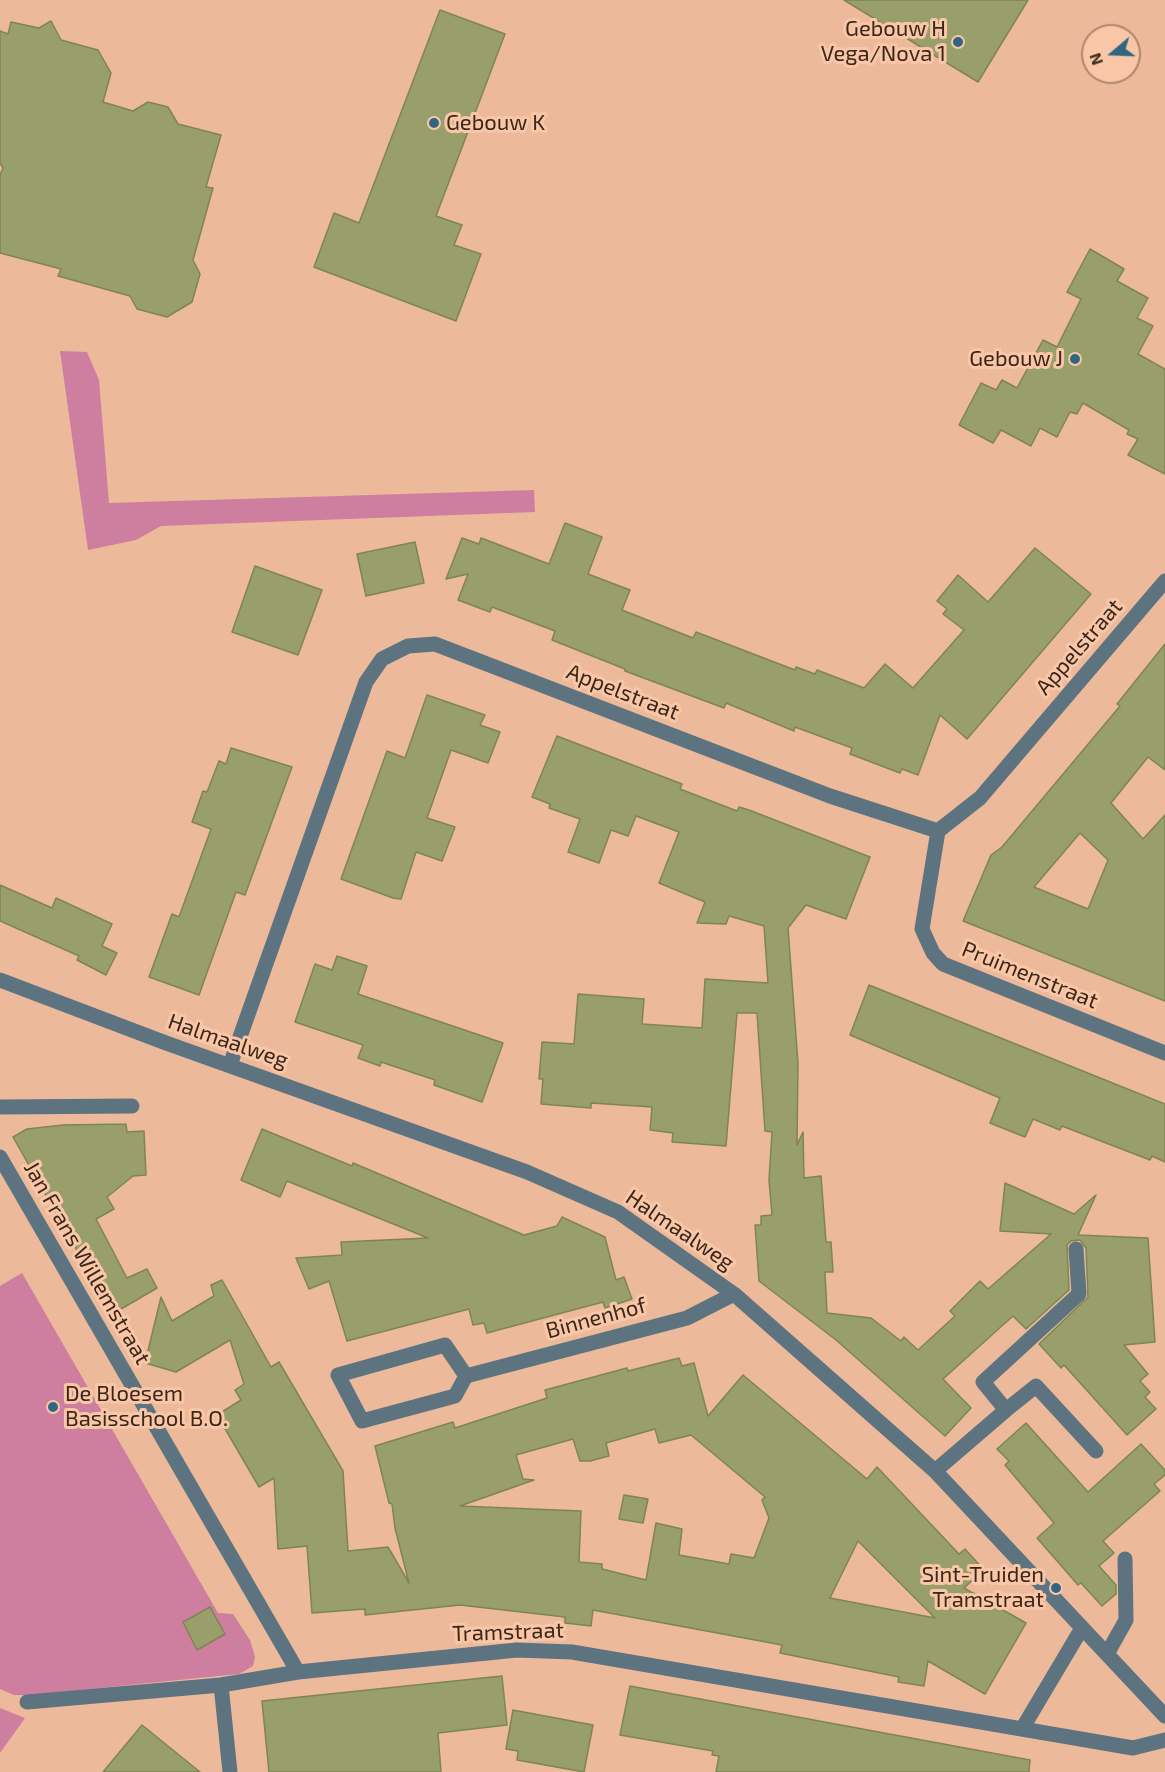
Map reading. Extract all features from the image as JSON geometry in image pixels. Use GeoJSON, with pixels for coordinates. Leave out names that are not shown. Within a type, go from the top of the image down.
{"type":"FeatureCollection","features":[{"type":"Feature","properties":{"kind":"street","name":"Appelstraat"},"geometry":{"type":"LineString","coordinates":[[230,1065],[366,682],[382,659],[408,646],[435,644],[830,796],[938,831],[980,798],[1165,581]]}},
{"type":"Feature","properties":{"kind":"street","name":"Pruimenstraat"},"geometry":{"type":"LineString","coordinates":[[938,831],[922,929],[933,953],[943,964],[1165,1053]]}},
{"type":"Feature","properties":{"kind":"street","name":"Halmaalweg"},"geometry":{"type":"LineString","coordinates":[[0,980],[528,1172],[618,1212],[734,1294],[935,1471],[1165,1716]]}},
{"type":"Feature","properties":{"kind":"street"},"geometry":{"type":"LineString","coordinates":[[0,1107],[132,1106]]}},
{"type":"Feature","properties":{"kind":"street","name":"Jan Frans Willemstraat"},"geometry":{"type":"LineString","coordinates":[[0,1157],[298,1672]]}},
{"type":"Feature","properties":{"kind":"street"},"geometry":{"type":"LineString","coordinates":[[1006,1410],[983,1382],[1079,1294],[1076,1249]]}},
{"type":"Feature","properties":{"kind":"street","name":"Binnenhof"},"geometry":{"type":"LineString","coordinates":[[466,1376],[687,1318],[734,1294]]}},
{"type":"Feature","properties":{"kind":"street"},"geometry":{"type":"LineString","coordinates":[[445,1345],[466,1376],[455,1396],[362,1421],[338,1375],[445,1345]]}},
{"type":"Feature","properties":{"kind":"street"},"geometry":{"type":"LineString","coordinates":[[935,1471],[1036,1386],[1096,1451]]}},
{"type":"Feature","properties":{"kind":"street"},"geometry":{"type":"LineString","coordinates":[[1107,1654],[1126,1620],[1125,1559]]}},
{"type":"Feature","properties":{"kind":"street"},"geometry":{"type":"LineString","coordinates":[[1022,1729],[1082,1628]]}},
{"type":"Feature","properties":{"kind":"street","name":"Tramstraat"},"geometry":{"type":"LineString","coordinates":[[27,1702],[221,1684],[298,1672],[517,1650],[572,1652],[1132,1748],[1165,1740]]}},
{"type":"Feature","properties":{"kind":"street"},"geometry":{"type":"LineString","coordinates":[[221,1684],[230,1772]]}},
{"type":"Feature","properties":{"kind":"shaded area"},"geometry":{"type":"Polygon","coordinates":[[[60,351],[87,352],[99,380],[109,503],[534,490],[535,512],[161,526],[136,540],[88,550],[60,351]]]}},
{"type":"Feature","properties":{"kind":"shaded area","name":"De Bloesem Basisschool B.O."},"geometry":{"type":"Polygon","coordinates":[[[22,1273],[218,1613],[233,1614],[250,1640],[255,1657],[253,1666],[239,1674],[29,1695],[14,1695],[0,1689],[0,1286],[22,1273]]]}},
{"type":"Feature","properties":{"kind":"shaded area"},"geometry":{"type":"Polygon","coordinates":[[[0,1708],[25,1718],[0,1753],[0,1708]]]}},
{"type":"Feature","properties":{"kind":"building","name":"Gebouw H Vega/Nova 1"},"geometry":{"type":"Polygon","coordinates":[[[844,0],[1028,0],[978,82],[844,0]]]}},
{"type":"Feature","properties":{"kind":"building","name":"Gebouw K"},"geometry":{"type":"Polygon","coordinates":[[[440,10],[505,34],[436,216],[462,225],[454,245],[481,254],[456,321],[314,267],[334,213],[359,223],[440,10]]]}},
{"type":"Feature","properties":{"kind":"building"},"geometry":{"type":"Polygon","coordinates":[[[51,21],[61,40],[98,50],[111,73],[103,102],[133,111],[148,102],[168,107],[178,124],[221,135],[206,187],[213,188],[193,260],[200,274],[192,302],[167,317],[137,309],[130,296],[58,276],[61,269],[0,253],[0,175],[3,168],[0,163],[0,31],[8,34],[11,22],[39,28],[51,21]]]}},
{"type":"Feature","properties":{"kind":"building","name":"Gebouw J"},"geometry":{"type":"Polygon","coordinates":[[[1090,249],[1124,269],[1117,281],[1148,298],[1137,318],[1153,326],[1138,354],[1165,369],[1165,474],[1128,455],[1138,439],[1127,434],[1129,430],[1083,403],[1077,414],[1070,412],[1057,437],[1040,428],[1031,446],[1001,430],[993,443],[959,425],[981,383],[996,390],[1002,380],[1017,388],[1043,340],[1057,347],[1081,299],[1067,292],[1090,249]]]}},
{"type":"Feature","properties":{"kind":"building"},"geometry":{"type":"Polygon","coordinates":[[[565,523],[602,537],[588,574],[630,590],[622,610],[693,638],[696,632],[795,670],[796,667],[815,674],[817,670],[864,688],[885,664],[913,688],[964,630],[943,614],[947,609],[937,601],[958,575],[988,602],[1035,548],[1091,594],[967,739],[940,715],[918,775],[902,769],[900,773],[850,754],[852,748],[795,727],[794,731],[726,703],[724,708],[625,671],[625,669],[552,640],[555,631],[492,607],[490,612],[458,600],[468,574],[446,579],[462,538],[479,544],[481,538],[549,564],[565,523]]]}},
{"type":"Feature","properties":{"kind":"building"},"geometry":{"type":"Polygon","coordinates":[[[415,542],[424,583],[366,596],[357,554],[415,542]]]}},
{"type":"Feature","properties":{"kind":"building"},"geometry":{"type":"Polygon","coordinates":[[[255,566],[322,590],[298,655],[232,632],[255,566]]]}},
{"type":"Feature","properties":{"kind":"building"},"geometry":{"type":"Polygon","coordinates":[[[1165,644],[1165,770],[1148,757],[1111,803],[1143,839],[1165,815],[1165,1001],[963,921],[991,855],[1002,847],[1120,706],[1117,704],[1165,644]],[[1080,833],[1034,887],[1088,909],[1108,860],[1080,833]]]}},
{"type":"Feature","properties":{"kind":"building"},"geometry":{"type":"Polygon","coordinates":[[[427,695],[485,715],[480,725],[500,732],[488,763],[451,750],[427,818],[455,827],[442,861],[416,852],[401,899],[393,898],[341,879],[387,751],[405,758],[427,695]]]}},
{"type":"Feature","properties":{"kind":"building"},"geometry":{"type":"Polygon","coordinates":[[[557,736],[682,784],[680,789],[737,811],[739,807],[749,810],[870,857],[846,919],[806,905],[788,928],[798,1063],[797,1145],[803,1132],[804,1178],[821,1176],[826,1242],[831,1242],[833,1272],[825,1272],[827,1313],[871,1318],[901,1341],[904,1337],[918,1350],[955,1316],[950,1311],[980,1281],[988,1289],[1051,1234],[1000,1231],[1005,1183],[1074,1214],[1096,1195],[1078,1235],[1148,1238],[1155,1342],[1124,1345],[1148,1374],[1140,1381],[1150,1392],[1145,1397],[1156,1409],[1127,1435],[1064,1365],[1061,1368],[1039,1344],[1088,1297],[1086,1248],[1080,1240],[1071,1241],[1067,1245],[1069,1290],[1026,1329],[1013,1316],[943,1379],[971,1408],[945,1436],[836,1340],[759,1281],[755,1225],[761,1225],[761,1216],[772,1215],[769,1180],[772,1132],[765,1131],[757,1013],[737,1013],[726,1146],[672,1142],[673,1133],[650,1130],[652,1107],[591,1103],[591,1108],[541,1104],[543,1079],[539,1079],[542,1042],[574,1044],[578,994],[644,999],[642,1024],[702,1028],[705,979],[768,983],[764,926],[729,916],[726,924],[697,923],[705,902],[659,883],[679,832],[636,816],[628,836],[611,830],[599,863],[568,852],[580,819],[549,808],[550,804],[532,797],[557,736]]]}},
{"type":"Feature","properties":{"kind":"building"},"geometry":{"type":"Polygon","coordinates":[[[231,748],[292,767],[245,895],[236,892],[199,995],[149,977],[172,914],[179,917],[211,829],[192,822],[203,791],[207,792],[219,761],[226,764],[231,748]]]}},
{"type":"Feature","properties":{"kind":"building"},"geometry":{"type":"Polygon","coordinates":[[[0,885],[52,908],[56,898],[112,924],[102,946],[117,953],[106,975],[77,960],[79,956],[0,921],[0,885]]]}},
{"type":"Feature","properties":{"kind":"building"},"geometry":{"type":"Polygon","coordinates":[[[337,956],[367,966],[358,994],[503,1043],[482,1102],[434,1085],[435,1080],[381,1062],[380,1066],[358,1058],[363,1045],[295,1022],[315,964],[332,970],[337,956]]]}},
{"type":"Feature","properties":{"kind":"building"},"geometry":{"type":"Polygon","coordinates":[[[869,985],[1165,1104],[1165,1162],[1152,1156],[1150,1160],[1062,1126],[1060,1130],[1033,1119],[1025,1137],[990,1123],[1000,1098],[850,1035],[869,985]]]}},
{"type":"Feature","properties":{"kind":"building"},"geometry":{"type":"Polygon","coordinates":[[[126,1124],[127,1132],[144,1131],[146,1175],[133,1176],[107,1197],[114,1209],[96,1219],[127,1278],[147,1269],[157,1288],[116,1312],[97,1286],[13,1137],[27,1129],[63,1125],[126,1124]]]}},
{"type":"Feature","properties":{"kind":"building"},"geometry":{"type":"Polygon","coordinates":[[[262,1129],[352,1166],[353,1163],[524,1235],[557,1226],[562,1217],[605,1237],[616,1280],[624,1277],[632,1299],[605,1308],[603,1302],[487,1333],[484,1323],[473,1325],[469,1309],[347,1341],[329,1281],[309,1289],[296,1258],[342,1255],[341,1242],[428,1238],[287,1181],[280,1197],[241,1180],[262,1129]]]}},
{"type":"Feature","properties":{"kind":"building"},"geometry":{"type":"Polygon","coordinates":[[[222,1280],[271,1367],[279,1362],[343,1471],[348,1551],[388,1547],[409,1583],[395,1528],[392,1504],[389,1503],[375,1446],[453,1422],[455,1428],[547,1398],[545,1390],[627,1368],[628,1371],[679,1358],[682,1366],[694,1363],[708,1416],[743,1375],[867,1479],[877,1467],[959,1554],[965,1549],[984,1570],[964,1588],[1026,1623],[985,1694],[928,1661],[924,1686],[898,1682],[899,1677],[780,1653],[782,1645],[593,1610],[591,1626],[565,1623],[565,1617],[460,1605],[365,1615],[365,1609],[312,1613],[307,1546],[278,1549],[274,1478],[259,1487],[217,1415],[241,1400],[235,1390],[244,1384],[230,1340],[176,1372],[145,1363],[161,1297],[172,1321],[214,1296],[211,1285],[222,1280]],[[655,1429],[606,1443],[609,1456],[590,1461],[580,1461],[573,1439],[516,1455],[523,1479],[534,1480],[460,1506],[581,1511],[579,1562],[602,1564],[602,1569],[646,1580],[656,1523],[682,1529],[679,1555],[729,1564],[731,1554],[754,1558],[769,1518],[762,1500],[765,1497],[691,1435],[659,1443],[655,1429]],[[858,1541],[830,1598],[935,1618],[858,1541]]]}},
{"type":"Feature","properties":{"kind":"building"},"geometry":{"type":"Polygon","coordinates":[[[1026,1423],[1088,1492],[1141,1444],[1165,1470],[1165,1475],[1154,1484],[1160,1491],[1103,1541],[1114,1553],[1099,1566],[1116,1585],[1116,1594],[1102,1606],[1081,1583],[1078,1585],[1037,1538],[1054,1523],[1005,1465],[1009,1461],[997,1449],[1026,1423]]]}},
{"type":"Feature","properties":{"kind":"building"},"geometry":{"type":"Polygon","coordinates":[[[624,1495],[648,1499],[643,1523],[619,1519],[624,1495]]]}},
{"type":"Feature","properties":{"kind":"building"},"geometry":{"type":"Polygon","coordinates":[[[210,1607],[225,1634],[197,1650],[183,1622],[210,1607]]]}},
{"type":"Feature","properties":{"kind":"building"},"geometry":{"type":"Polygon","coordinates":[[[502,1676],[507,1725],[438,1733],[441,1772],[269,1772],[262,1701],[502,1676]]]}},
{"type":"Feature","properties":{"kind":"building"},"geometry":{"type":"Polygon","coordinates":[[[630,1686],[1030,1760],[1029,1772],[716,1772],[719,1756],[712,1755],[713,1751],[620,1735],[630,1686]]]}},
{"type":"Feature","properties":{"kind":"building"},"geometry":{"type":"Polygon","coordinates":[[[513,1710],[593,1725],[584,1772],[517,1760],[518,1751],[506,1749],[513,1710]]]}},
{"type":"Feature","properties":{"kind":"building"},"geometry":{"type":"Polygon","coordinates":[[[142,1725],[200,1772],[103,1772],[142,1725]]]}},
{"type":"Feature","properties":{"kind":"place","name":"Gebouw H Vega/Nova 1"},"geometry":{"type":"Point","coordinates":[958,42]}},
{"type":"Feature","properties":{"kind":"place","name":"Gebouw K"},"geometry":{"type":"Point","coordinates":[434,123]}},
{"type":"Feature","properties":{"kind":"place","name":"Gebouw J"},"geometry":{"type":"Point","coordinates":[1075,359]}},
{"type":"Feature","properties":{"kind":"place","name":"De Bloesem Basisschool B.O."},"geometry":{"type":"Point","coordinates":[53,1407]}},
{"type":"Feature","properties":{"kind":"place","name":"Sint-Truiden Tramstraat"},"geometry":{"type":"Point","coordinates":[1056,1588]}}]}
